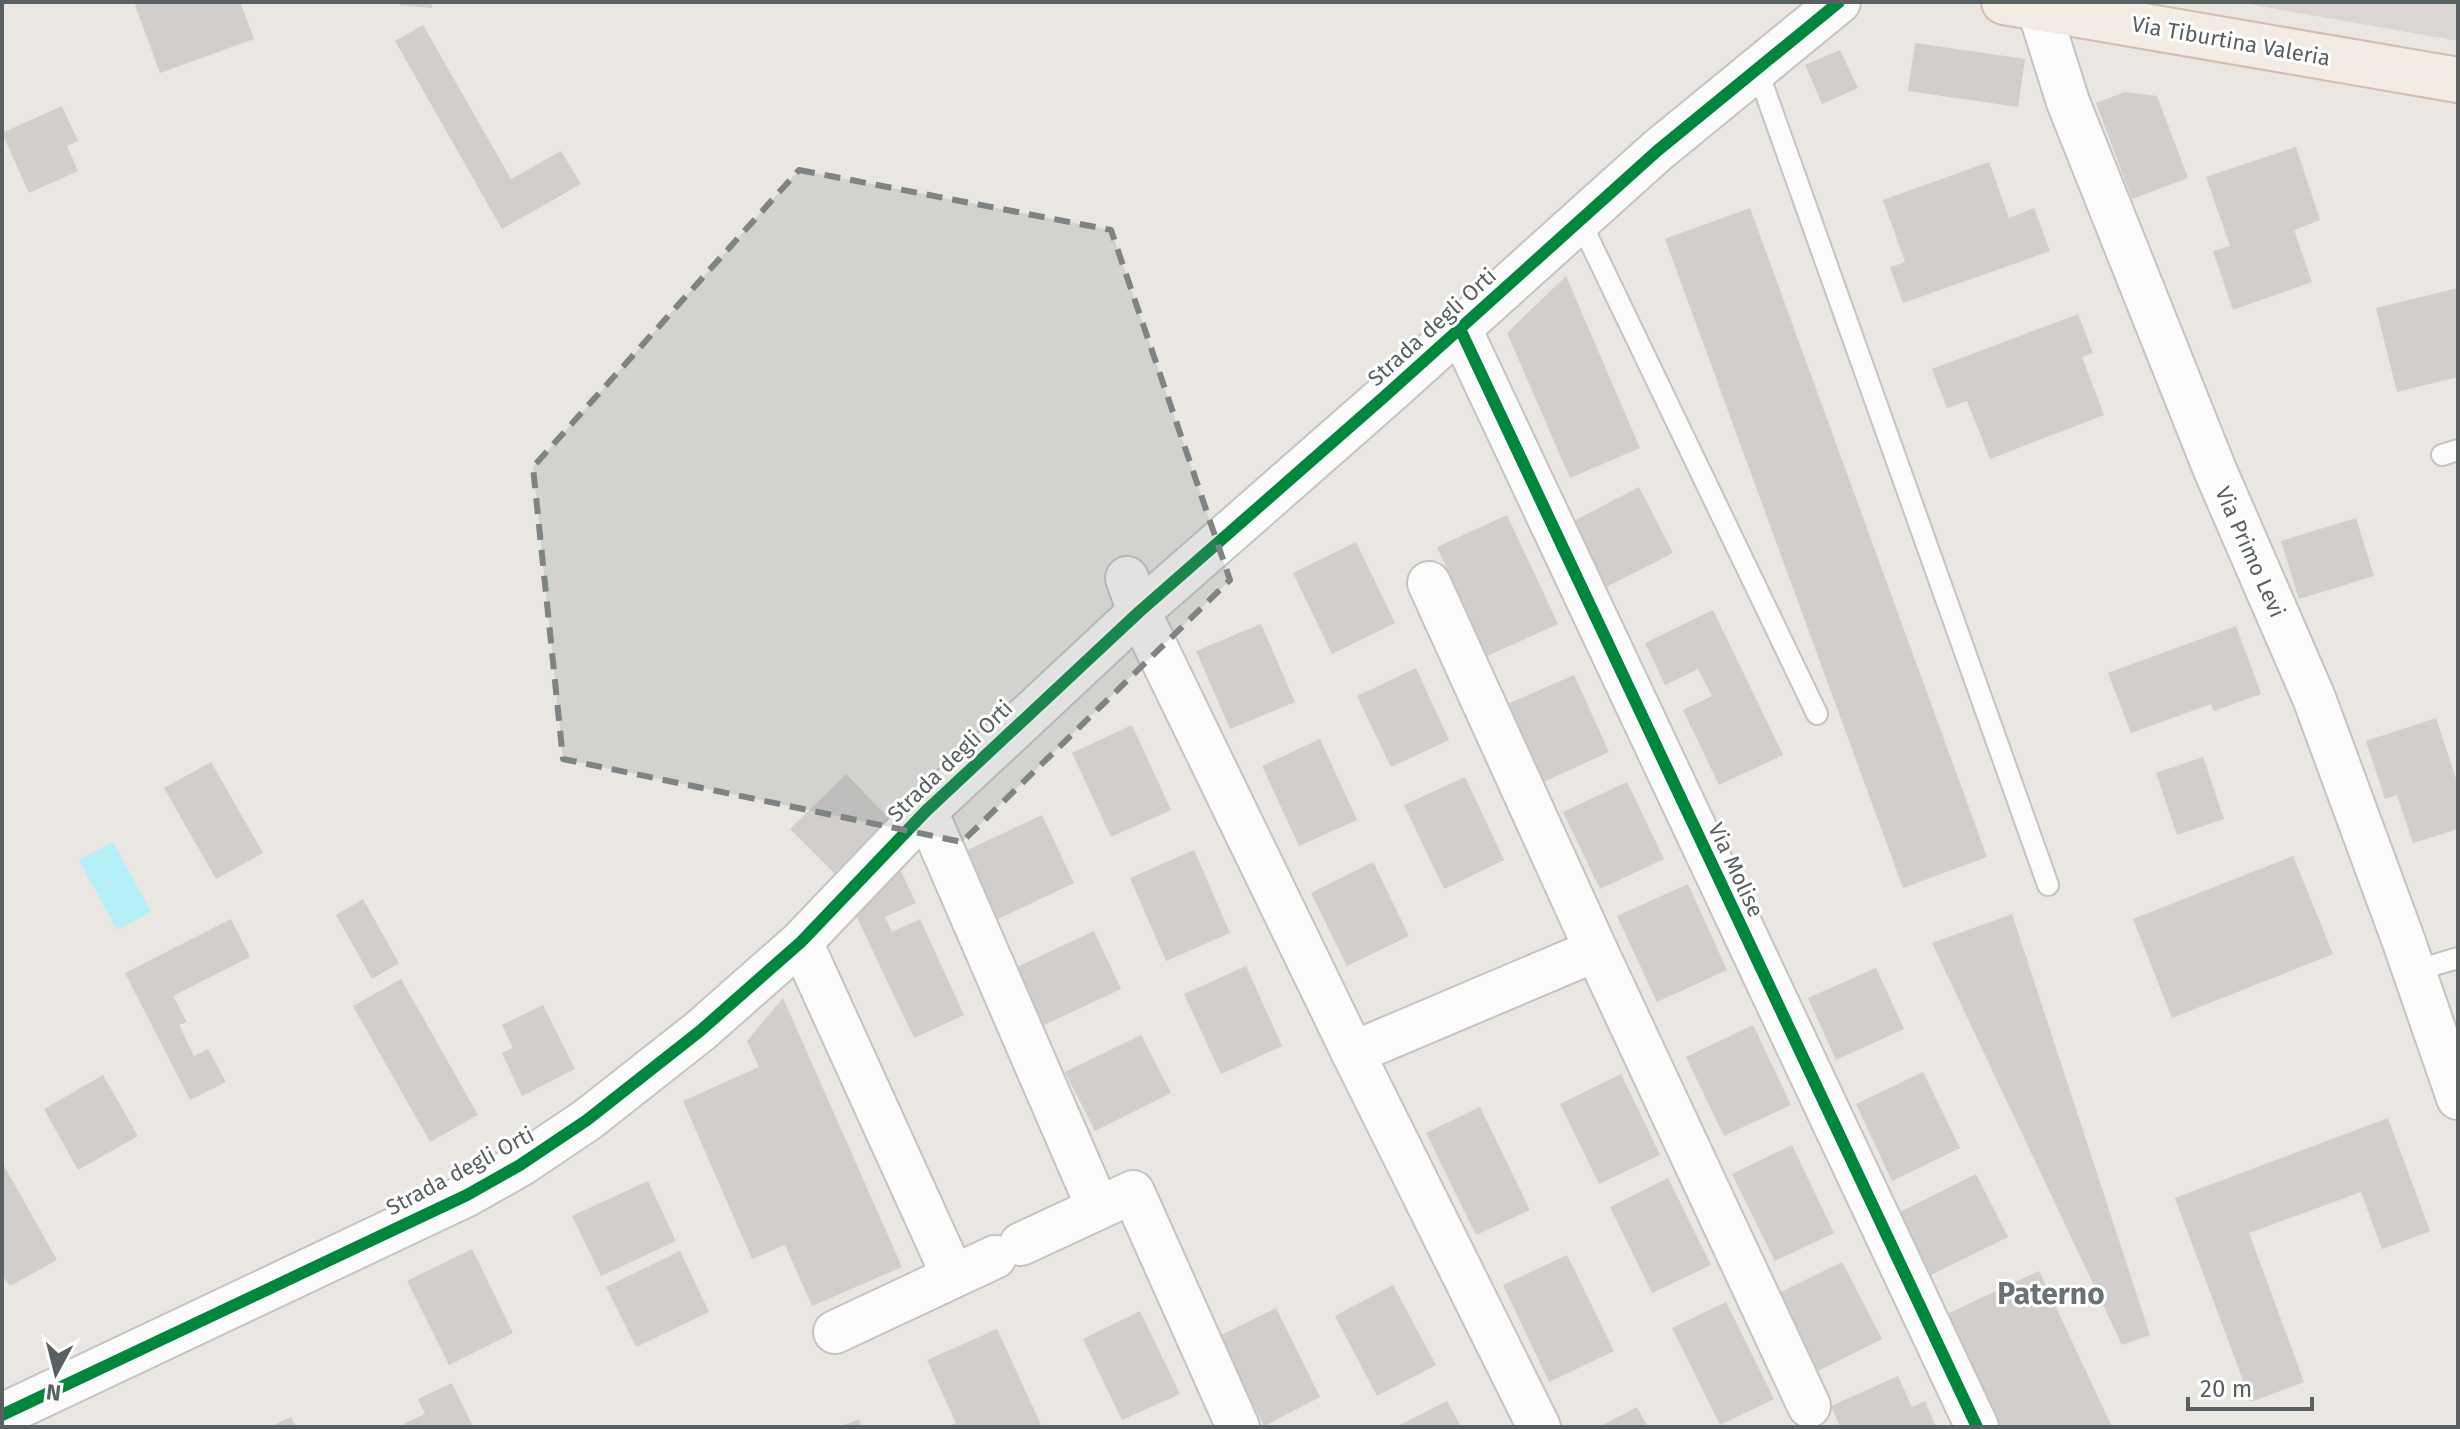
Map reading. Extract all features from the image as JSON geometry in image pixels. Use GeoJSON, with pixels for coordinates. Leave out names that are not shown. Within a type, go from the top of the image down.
{"type":"FeatureCollection","features":[{"type":"Feature","properties":{"kind":"main road","name":"Via Tiburtina Valeria"},"geometry":{"type":"LineString","coordinates":[[2021,5],[2458,80]]}},
{"type":"Feature","properties":{"kind":"street","name":"Strada degli Orti"},"geometry":{"type":"LineString","coordinates":[[2,1415],[467,1195],[520,1165],[587,1120],[700,1031],[801,942],[1133,595],[1460,329],[1657,151],[1839,2]]}},
{"type":"Feature","properties":{"kind":"street","name":"Via Primo Levi"},"geometry":{"type":"LineString","coordinates":[[2021,5],[2068,102],[2215,470],[2314,698],[2458,1098]]}},
{"type":"Feature","properties":{"kind":"street","name":"Via Molise"},"geometry":{"type":"LineString","coordinates":[[1460,329],[1977,1427]]}},
{"type":"Feature","properties":{"kind":"street"},"geometry":{"type":"LineString","coordinates":[[1429,583],[1809,1406]]}},
{"type":"Feature","properties":{"kind":"street"},"geometry":{"type":"LineString","coordinates":[[1133,595],[1353,1053],[1539,1427]]}},
{"type":"Feature","properties":{"kind":"street"},"geometry":{"type":"LineString","coordinates":[[926,811],[1098,1208]]}},
{"type":"Feature","properties":{"kind":"street"},"geometry":{"type":"LineString","coordinates":[[801,942],[953,1276]]}},
{"type":"Feature","properties":{"kind":"street"},"geometry":{"type":"LineString","coordinates":[[1353,1053],[1596,950]]}},
{"type":"Feature","properties":{"kind":"street"},"geometry":{"type":"LineString","coordinates":[[835,1332],[1133,1192],[1238,1427]]}},
{"type":"Feature","properties":{"kind":"lane"},"geometry":{"type":"LineString","coordinates":[[1757,69],[2048,885]]}},
{"type":"Feature","properties":{"kind":"lane"},"geometry":{"type":"LineString","coordinates":[[1580,221],[1817,714]]}},
{"type":"Feature","properties":{"kind":"lane"},"geometry":{"type":"LineString","coordinates":[[2414,971],[2458,958]]}},
{"type":"Feature","properties":{"kind":"highlighted area"},"geometry":{"type":"Polygon","coordinates":[[[799,170],[1111,230],[1230,580],[962,842],[563,759],[533,467],[799,170]]]}},
{"type":"Feature","properties":{"kind":"shaded area"},"geometry":{"type":"Polygon","coordinates":[[[2237,2],[2458,2],[2458,41],[2413,33],[2237,2]]]}},
{"type":"Feature","properties":{"kind":"water"},"geometry":{"type":"Polygon","coordinates":[[[113,842],[151,912],[117,930],[79,860],[113,842]]]}},
{"type":"Feature","properties":{"kind":"building"},"geometry":{"type":"Polygon","coordinates":[[[134,2],[240,2],[254,39],[160,73],[134,2]]]}},
{"type":"Feature","properties":{"kind":"building"},"geometry":{"type":"Polygon","coordinates":[[[400,2],[432,2],[432,8],[400,5],[400,2]]]}},
{"type":"Feature","properties":{"kind":"building"},"geometry":{"type":"Polygon","coordinates":[[[423,25],[511,179],[561,151],[581,184],[502,229],[395,41],[423,25]]]}},
{"type":"Feature","properties":{"kind":"building"},"geometry":{"type":"Polygon","coordinates":[[[1915,43],[2025,59],[2018,107],[1908,91],[1915,43]]]}},
{"type":"Feature","properties":{"kind":"building"},"geometry":{"type":"Polygon","coordinates":[[[1840,50],[1858,88],[1822,104],[1805,65],[1840,50]]]}},
{"type":"Feature","properties":{"kind":"building"},"geometry":{"type":"Polygon","coordinates":[[[2125,92],[2157,96],[2188,178],[2132,199],[2096,103],[2125,92]]]}},
{"type":"Feature","properties":{"kind":"building"},"geometry":{"type":"Polygon","coordinates":[[[62,106],[78,141],[67,146],[78,171],[29,193],[2,133],[62,106]]]}},
{"type":"Feature","properties":{"kind":"building"},"geometry":{"type":"Polygon","coordinates":[[[2296,147],[2320,220],[2294,230],[2312,282],[2233,310],[2213,251],[2230,246],[2206,177],[2296,147]]]}},
{"type":"Feature","properties":{"kind":"building"},"geometry":{"type":"Polygon","coordinates":[[[1989,162],[2009,218],[2034,208],[2050,251],[1903,303],[1890,267],[1905,262],[1883,200],[1989,162]]]}},
{"type":"Feature","properties":{"kind":"building"},"geometry":{"type":"Polygon","coordinates":[[[1750,208],[1987,857],[1903,888],[1665,239],[1750,208]]]}},
{"type":"Feature","properties":{"kind":"building"},"geometry":{"type":"Polygon","coordinates":[[[1566,276],[1640,448],[1570,478],[1507,333],[1566,276]]]}},
{"type":"Feature","properties":{"kind":"building"},"geometry":{"type":"Polygon","coordinates":[[[2458,288],[2458,377],[2397,392],[2376,308],[2458,288]]]}},
{"type":"Feature","properties":{"kind":"building"},"geometry":{"type":"Polygon","coordinates":[[[2078,314],[2093,353],[2082,357],[2104,415],[1990,459],[1967,401],[1947,408],[1932,369],[2078,314]]]}},
{"type":"Feature","properties":{"kind":"building"},"geometry":{"type":"Polygon","coordinates":[[[1639,487],[1673,553],[1604,588],[1570,523],[1639,487]]]}},
{"type":"Feature","properties":{"kind":"building"},"geometry":{"type":"Polygon","coordinates":[[[1507,515],[1558,624],[1487,656],[1437,547],[1507,515]]]}},
{"type":"Feature","properties":{"kind":"building"},"geometry":{"type":"Polygon","coordinates":[[[2356,518],[2374,576],[2299,599],[2281,541],[2356,518]]]}},
{"type":"Feature","properties":{"kind":"building"},"geometry":{"type":"Polygon","coordinates":[[[1356,542],[1395,623],[1332,654],[1293,573],[1356,542]]]}},
{"type":"Feature","properties":{"kind":"building"},"geometry":{"type":"Polygon","coordinates":[[[1713,610],[1783,755],[1719,785],[1683,710],[1712,696],[1698,669],[1665,685],[1645,643],[1713,610]]]}},
{"type":"Feature","properties":{"kind":"building"},"geometry":{"type":"Polygon","coordinates":[[[1261,624],[1295,702],[1230,729],[1196,651],[1261,624]]]}},
{"type":"Feature","properties":{"kind":"building"},"geometry":{"type":"Polygon","coordinates":[[[2236,626],[2261,694],[2214,711],[2211,704],[2131,733],[2108,673],[2236,626]]]}},
{"type":"Feature","properties":{"kind":"building"},"geometry":{"type":"Polygon","coordinates":[[[1416,668],[1449,740],[1391,767],[1357,696],[1416,668]]]}},
{"type":"Feature","properties":{"kind":"building"},"geometry":{"type":"Polygon","coordinates":[[[1574,675],[1609,752],[1539,784],[1503,706],[1574,675]]]}},
{"type":"Feature","properties":{"kind":"building"},"geometry":{"type":"Polygon","coordinates":[[[2436,718],[2458,785],[2458,829],[2413,843],[2397,795],[2385,799],[2366,741],[2436,718]]]}},
{"type":"Feature","properties":{"kind":"building"},"geometry":{"type":"Polygon","coordinates":[[[1132,725],[1171,810],[1111,837],[1072,753],[1132,725]]]}},
{"type":"Feature","properties":{"kind":"building"},"geometry":{"type":"Polygon","coordinates":[[[1320,739],[1357,820],[1299,846],[1262,766],[1320,739]]]}},
{"type":"Feature","properties":{"kind":"building"},"geometry":{"type":"Polygon","coordinates":[[[2203,757],[2224,819],[2177,835],[2156,773],[2203,757]]]}},
{"type":"Feature","properties":{"kind":"building"},"geometry":{"type":"Polygon","coordinates":[[[211,762],[263,853],[216,879],[164,788],[211,762]]]}},
{"type":"Feature","properties":{"kind":"building"},"geometry":{"type":"Polygon","coordinates":[[[846,774],[890,819],[834,873],[790,829],[846,774]]]}},
{"type":"Feature","properties":{"kind":"building"},"geometry":{"type":"Polygon","coordinates":[[[1465,777],[1504,860],[1444,889],[1404,805],[1465,777]]]}},
{"type":"Feature","properties":{"kind":"building"},"geometry":{"type":"Polygon","coordinates":[[[1627,782],[1664,859],[1600,889],[1563,812],[1627,782]]]}},
{"type":"Feature","properties":{"kind":"building"},"geometry":{"type":"Polygon","coordinates":[[[1042,815],[1074,883],[994,921],[961,853],[1042,815]]]}},
{"type":"Feature","properties":{"kind":"building"},"geometry":{"type":"Polygon","coordinates":[[[1194,850],[1230,933],[1166,961],[1130,878],[1194,850]]]}},
{"type":"Feature","properties":{"kind":"building"},"geometry":{"type":"Polygon","coordinates":[[[2293,856],[2333,954],[2172,1018],[2133,919],[2293,856]]]}},
{"type":"Feature","properties":{"kind":"building"},"geometry":{"type":"Polygon","coordinates":[[[1373,862],[1409,936],[1347,966],[1311,893],[1373,862]]]}},
{"type":"Feature","properties":{"kind":"building"},"geometry":{"type":"Polygon","coordinates":[[[898,865],[916,903],[885,917],[892,932],[920,919],[964,1015],[914,1038],[854,911],[898,865]]]}},
{"type":"Feature","properties":{"kind":"building"},"geometry":{"type":"Polygon","coordinates":[[[1688,884],[1727,970],[1657,1002],[1617,916],[1688,884]]]}},
{"type":"Feature","properties":{"kind":"building"},"geometry":{"type":"Polygon","coordinates":[[[363,899],[399,963],[372,979],[336,915],[363,899]]]}},
{"type":"Feature","properties":{"kind":"building"},"geometry":{"type":"Polygon","coordinates":[[[2012,914],[2150,1335],[2122,1345],[1932,943],[2012,914]]]}},
{"type":"Feature","properties":{"kind":"building"},"geometry":{"type":"Polygon","coordinates":[[[231,919],[250,957],[173,996],[187,1022],[179,1025],[194,1056],[208,1049],[226,1082],[190,1100],[125,973],[231,919]]]}},
{"type":"Feature","properties":{"kind":"building"},"geometry":{"type":"Polygon","coordinates":[[[1094,931],[1121,989],[1042,1026],[1015,968],[1094,931]]]}},
{"type":"Feature","properties":{"kind":"building"},"geometry":{"type":"Polygon","coordinates":[[[1246,966],[1282,1046],[1221,1074],[1184,994],[1246,966]]]}},
{"type":"Feature","properties":{"kind":"building"},"geometry":{"type":"Polygon","coordinates":[[[1876,968],[1904,1029],[1836,1060],[1808,998],[1876,968]]]}},
{"type":"Feature","properties":{"kind":"building"},"geometry":{"type":"Polygon","coordinates":[[[401,979],[478,1115],[430,1142],[353,1006],[401,979]]]}},
{"type":"Feature","properties":{"kind":"building"},"geometry":{"type":"Polygon","coordinates":[[[783,998],[902,1267],[812,1306],[785,1245],[752,1259],[683,1101],[759,1067],[747,1041],[783,998]]]}},
{"type":"Feature","properties":{"kind":"building"},"geometry":{"type":"Polygon","coordinates":[[[543,1005],[575,1069],[522,1096],[502,1053],[513,1048],[502,1025],[543,1005]]]}},
{"type":"Feature","properties":{"kind":"building"},"geometry":{"type":"Polygon","coordinates":[[[1753,1025],[1791,1105],[1724,1136],[1686,1057],[1753,1025]]]}},
{"type":"Feature","properties":{"kind":"building"},"geometry":{"type":"Polygon","coordinates":[[[1141,1035],[1171,1093],[1095,1131],[1065,1072],[1141,1035]]]}},
{"type":"Feature","properties":{"kind":"building"},"geometry":{"type":"Polygon","coordinates":[[[1923,1072],[1960,1148],[1892,1181],[1856,1104],[1923,1072]]]}},
{"type":"Feature","properties":{"kind":"building"},"geometry":{"type":"Polygon","coordinates":[[[1621,1074],[1660,1155],[1599,1184],[1560,1104],[1621,1074]]]}},
{"type":"Feature","properties":{"kind":"building"},"geometry":{"type":"Polygon","coordinates":[[[103,1075],[138,1136],[78,1170],[44,1109],[103,1075]]]}},
{"type":"Feature","properties":{"kind":"building"},"geometry":{"type":"Polygon","coordinates":[[[1480,1107],[1530,1210],[1476,1235],[1426,1133],[1480,1107]]]}},
{"type":"Feature","properties":{"kind":"building"},"geometry":{"type":"Polygon","coordinates":[[[2388,1118],[2430,1231],[2382,1249],[2361,1192],[2249,1233],[2304,1382],[2251,1402],[2175,1198],[2388,1118]]]}},
{"type":"Feature","properties":{"kind":"building"},"geometry":{"type":"Polygon","coordinates":[[[1792,1145],[1834,1233],[1775,1261],[1732,1174],[1792,1145]]]}},
{"type":"Feature","properties":{"kind":"building"},"geometry":{"type":"Polygon","coordinates":[[[2,1162],[57,1260],[10,1286],[2,1275],[2,1162]]]}},
{"type":"Feature","properties":{"kind":"building"},"geometry":{"type":"Polygon","coordinates":[[[1976,1174],[2008,1237],[1931,1275],[1900,1212],[1976,1174]]]}},
{"type":"Feature","properties":{"kind":"building"},"geometry":{"type":"Polygon","coordinates":[[[1668,1178],[1711,1265],[1652,1293],[1610,1207],[1668,1178]]]}},
{"type":"Feature","properties":{"kind":"building"},"geometry":{"type":"Polygon","coordinates":[[[648,1181],[676,1241],[601,1276],[572,1216],[648,1181]]]}},
{"type":"Feature","properties":{"kind":"building"},"geometry":{"type":"Polygon","coordinates":[[[472,1249],[513,1333],[449,1365],[407,1281],[472,1249]]]}},
{"type":"Feature","properties":{"kind":"building"},"geometry":{"type":"Polygon","coordinates":[[[680,1251],[709,1312],[636,1347],[606,1287],[680,1251]]]}},
{"type":"Feature","properties":{"kind":"building"},"geometry":{"type":"Polygon","coordinates":[[[1567,1255],[1614,1351],[1549,1382],[1503,1285],[1567,1255]]]}},
{"type":"Feature","properties":{"kind":"building"},"geometry":{"type":"Polygon","coordinates":[[[1842,1262],[1882,1339],[1818,1371],[1779,1293],[1842,1262]]]}},
{"type":"Feature","properties":{"kind":"building"},"geometry":{"type":"Polygon","coordinates":[[[2039,1271],[2112,1427],[1999,1427],[1947,1314],[2039,1271]]]}},
{"type":"Feature","properties":{"kind":"building"},"geometry":{"type":"Polygon","coordinates":[[[1393,1285],[1436,1365],[1377,1396],[1335,1316],[1393,1285]]]}},
{"type":"Feature","properties":{"kind":"building"},"geometry":{"type":"Polygon","coordinates":[[[1726,1302],[1774,1399],[1720,1425],[1672,1328],[1726,1302]]]}},
{"type":"Feature","properties":{"kind":"building"},"geometry":{"type":"Polygon","coordinates":[[[1276,1308],[1320,1397],[1264,1426],[1219,1336],[1276,1308]]]}},
{"type":"Feature","properties":{"kind":"building"},"geometry":{"type":"Polygon","coordinates":[[[1140,1311],[1180,1394],[1122,1420],[1083,1339],[1140,1311]]]}},
{"type":"Feature","properties":{"kind":"building"},"geometry":{"type":"Polygon","coordinates":[[[997,1329],[1042,1427],[947,1427],[956,1423],[927,1360],[997,1329]]]}},
{"type":"Feature","properties":{"kind":"building"},"geometry":{"type":"Polygon","coordinates":[[[1898,1376],[1912,1407],[1925,1401],[1936,1427],[1840,1427],[1831,1406],[1898,1376]]]}},
{"type":"Feature","properties":{"kind":"building"},"geometry":{"type":"Polygon","coordinates":[[[452,1383],[473,1427],[406,1427],[405,1423],[425,1414],[418,1399],[452,1383]]]}},
{"type":"Feature","properties":{"kind":"building"},"geometry":{"type":"Polygon","coordinates":[[[1447,1401],[1461,1427],[1396,1427],[1447,1401]]]}},
{"type":"Feature","properties":{"kind":"building"},"geometry":{"type":"Polygon","coordinates":[[[1637,1407],[1648,1427],[1599,1427],[1637,1407]]]}},
{"type":"Feature","properties":{"kind":"building"},"geometry":{"type":"Polygon","coordinates":[[[291,1417],[296,1427],[269,1427],[291,1417]]]}},
{"type":"Feature","properties":{"kind":"building"},"geometry":{"type":"Polygon","coordinates":[[[859,1419],[862,1427],[840,1427],[859,1419]]]}},
{"type":"Feature","properties":{"kind":"cycle path"},"geometry":{"type":"LineString","coordinates":[[2,1415],[467,1195],[520,1165],[587,1120],[700,1031],[801,942],[926,811],[1139,612],[1657,151],[1839,2]]}},
{"type":"Feature","properties":{"kind":"cycle path"},"geometry":{"type":"LineString","coordinates":[[1460,329],[1977,1427]]}},
{"type":"Feature","properties":{"kind":"district","name":"Paterno"},"geometry":{"type":"Point","coordinates":[2051,1294]}}]}
